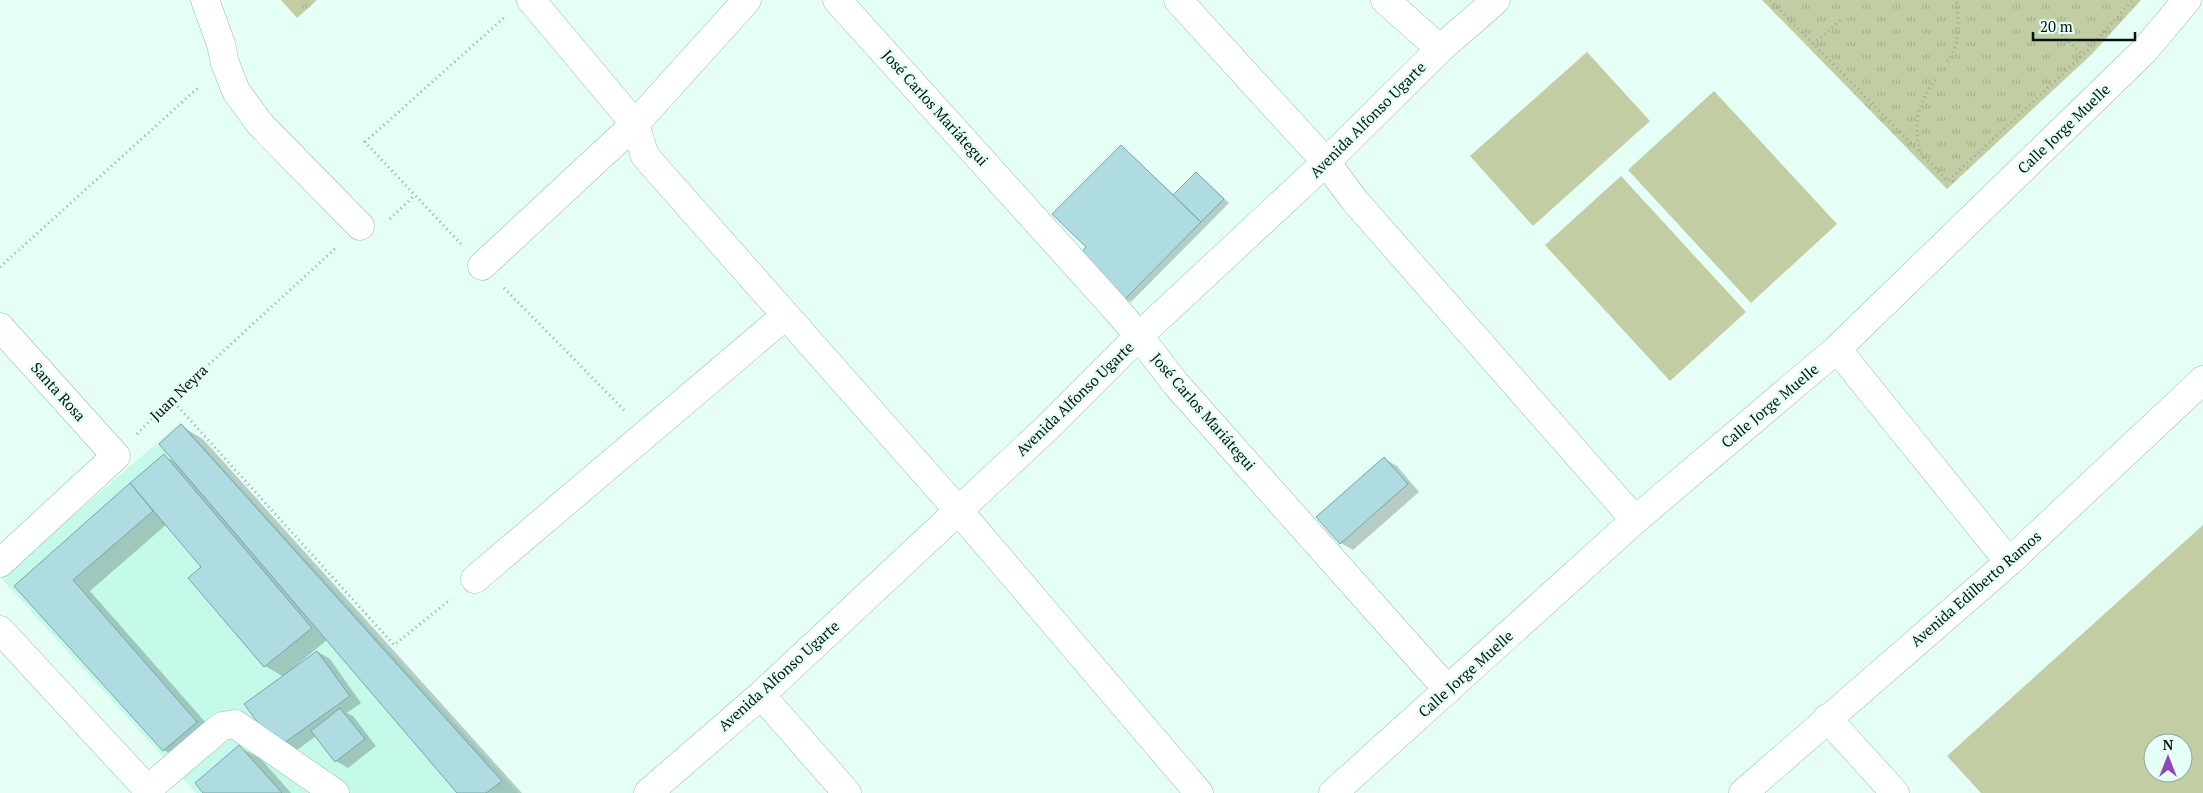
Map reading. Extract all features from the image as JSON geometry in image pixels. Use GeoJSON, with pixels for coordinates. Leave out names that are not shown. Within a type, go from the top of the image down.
{"type":"FeatureCollection","features":[{"type":"Feature","properties":{"kind":"street"},"geometry":{"type":"LineString","coordinates":[[205,0],[221,44],[225,64],[236,91],[260,124],[360,226]]}},
{"type":"Feature","properties":{"kind":"street"},"geometry":{"type":"LineString","coordinates":[[482,266],[635,124],[747,0]]}},
{"type":"Feature","properties":{"kind":"street","name":"José Carlos Mariátegui"},"geometry":{"type":"LineString","coordinates":[[837,0],[1139,336],[1175,383],[1448,690]]}},
{"type":"Feature","properties":{"kind":"street"},"geometry":{"type":"LineString","coordinates":[[1178,0],[1326,162],[1355,201],[1635,520]]}},
{"type":"Feature","properties":{"kind":"street"},"geometry":{"type":"LineString","coordinates":[[1386,0],[1440,49]]}},
{"type":"Feature","properties":{"kind":"street","name":"Avenida Alfonso Ugarte"},"geometry":{"type":"LineString","coordinates":[[648,793],[761,694],[1048,427],[1139,336],[1326,162],[1440,49],[1496,0]]}},
{"type":"Feature","properties":{"kind":"street","name":"Calle Jorge Muelle"},"geometry":{"type":"LineString","coordinates":[[1333,793],[1635,520],[1837,350],[2144,51],[2187,0]]}},
{"type":"Feature","properties":{"kind":"street"},"geometry":{"type":"LineString","coordinates":[[520,6],[635,124],[645,156],[958,510],[1199,793]]}},
{"type":"Feature","properties":{"kind":"street"},"geometry":{"type":"LineString","coordinates":[[476,579],[785,316]]}},
{"type":"Feature","properties":{"kind":"street","name":"Santa Rosa"},"geometry":{"type":"LineString","coordinates":[[0,327],[116,456]]}},
{"type":"Feature","properties":{"kind":"street"},"geometry":{"type":"LineString","coordinates":[[1837,350],[2009,562]]}},
{"type":"Feature","properties":{"kind":"street","name":"Avenida Edilberto Ramos"},"geometry":{"type":"LineString","coordinates":[[1743,793],[1827,718],[2009,562],[2203,380]]}},
{"type":"Feature","properties":{"kind":"street"},"geometry":{"type":"LineString","coordinates":[[0,563],[116,456]]}},
{"type":"Feature","properties":{"kind":"street"},"geometry":{"type":"LineString","coordinates":[[0,630],[149,791],[222,726],[235,724],[336,793]]}},
{"type":"Feature","properties":{"kind":"street"},"geometry":{"type":"LineString","coordinates":[[761,694],[847,793]]}},
{"type":"Feature","properties":{"kind":"street"},"geometry":{"type":"LineString","coordinates":[[1827,718],[1895,793]]}},
{"type":"Feature","properties":{"kind":"path"},"geometry":{"type":"LineString","coordinates":[[1770,0],[1948,181],[2083,55],[2133,0]]}},
{"type":"Feature","properties":{"kind":"path"},"geometry":{"type":"LineString","coordinates":[[1947,61],[1955,49],[1957,34],[1956,0]]}},
{"type":"Feature","properties":{"kind":"path"},"geometry":{"type":"LineString","coordinates":[[366,142],[520,6]]}},
{"type":"Feature","properties":{"kind":"path"},"geometry":{"type":"LineString","coordinates":[[1813,44],[1842,19]]}},
{"type":"Feature","properties":{"kind":"path"},"geometry":{"type":"LineString","coordinates":[[2047,22],[2083,55]]}},
{"type":"Feature","properties":{"kind":"path"},"geometry":{"type":"LineString","coordinates":[[0,267],[225,64]]}},
{"type":"Feature","properties":{"kind":"path"},"geometry":{"type":"LineString","coordinates":[[1920,153],[1916,132],[1918,111],[1930,87],[1937,78]]}},
{"type":"Feature","properties":{"kind":"path","name":"Juan Neyra"},"geometry":{"type":"LineString","coordinates":[[116,456],[171,399],[360,226]]}},
{"type":"Feature","properties":{"kind":"path"},"geometry":{"type":"LineString","coordinates":[[171,399],[394,645],[476,579]]}},
{"type":"Feature","properties":{"kind":"shaded area"},"geometry":{"type":"Polygon","coordinates":[[[181,422],[518,793],[196,793],[1,578],[181,422]]]}},
{"type":"Feature","properties":{"kind":"green space"},"geometry":{"type":"Polygon","coordinates":[[[281,0],[317,0],[297,18],[281,0]]]}},
{"type":"Feature","properties":{"kind":"green space"},"geometry":{"type":"Polygon","coordinates":[[[1762,0],[2141,0],[2092,54],[1947,189],[1762,0]]]}},
{"type":"Feature","properties":{"kind":"green space"},"geometry":{"type":"Polygon","coordinates":[[[1587,52],[1650,121],[1533,226],[1470,156],[1587,52]]]}},
{"type":"Feature","properties":{"kind":"green space"},"geometry":{"type":"Polygon","coordinates":[[[1714,91],[1837,224],[1751,303],[1628,170],[1714,91]]]}},
{"type":"Feature","properties":{"kind":"green space"},"geometry":{"type":"Polygon","coordinates":[[[1621,176],[1746,312],[1670,381],[1545,245],[1621,176]]]}},
{"type":"Feature","properties":{"kind":"green space"},"geometry":{"type":"Polygon","coordinates":[[[2203,525],[2203,793],[1981,793],[1947,756],[2203,525]]]}},
{"type":"Feature","properties":{"kind":"building"},"geometry":{"type":"Polygon","coordinates":[[[1121,145],[1201,222],[1124,300],[1079,255],[1086,247],[1052,214],[1121,145]]]}},
{"type":"Feature","properties":{"kind":"building"},"geometry":{"type":"Polygon","coordinates":[[[1196,172],[1224,199],[1201,222],[1173,195],[1196,172]]]}},
{"type":"Feature","properties":{"kind":"building"},"geometry":{"type":"Polygon","coordinates":[[[181,424],[502,781],[486,793],[457,793],[159,444],[181,424]]]}},
{"type":"Feature","properties":{"kind":"building"},"geometry":{"type":"Polygon","coordinates":[[[164,454],[312,628],[264,667],[188,578],[201,567],[130,483],[164,454]]]}},
{"type":"Feature","properties":{"kind":"building"},"geometry":{"type":"Polygon","coordinates":[[[1384,457],[1408,484],[1340,544],[1316,517],[1384,457]]]}},
{"type":"Feature","properties":{"kind":"building"},"geometry":{"type":"Polygon","coordinates":[[[130,483],[153,511],[73,580],[197,722],[163,751],[14,586],[130,483]]]}},
{"type":"Feature","properties":{"kind":"building"},"geometry":{"type":"Polygon","coordinates":[[[317,651],[350,696],[277,748],[244,704],[317,651]]]}},
{"type":"Feature","properties":{"kind":"building"},"geometry":{"type":"Polygon","coordinates":[[[340,708],[365,739],[335,762],[311,731],[340,708]]]}},
{"type":"Feature","properties":{"kind":"building"},"geometry":{"type":"Polygon","coordinates":[[[239,745],[282,793],[203,793],[195,783],[239,745]]]}}]}
